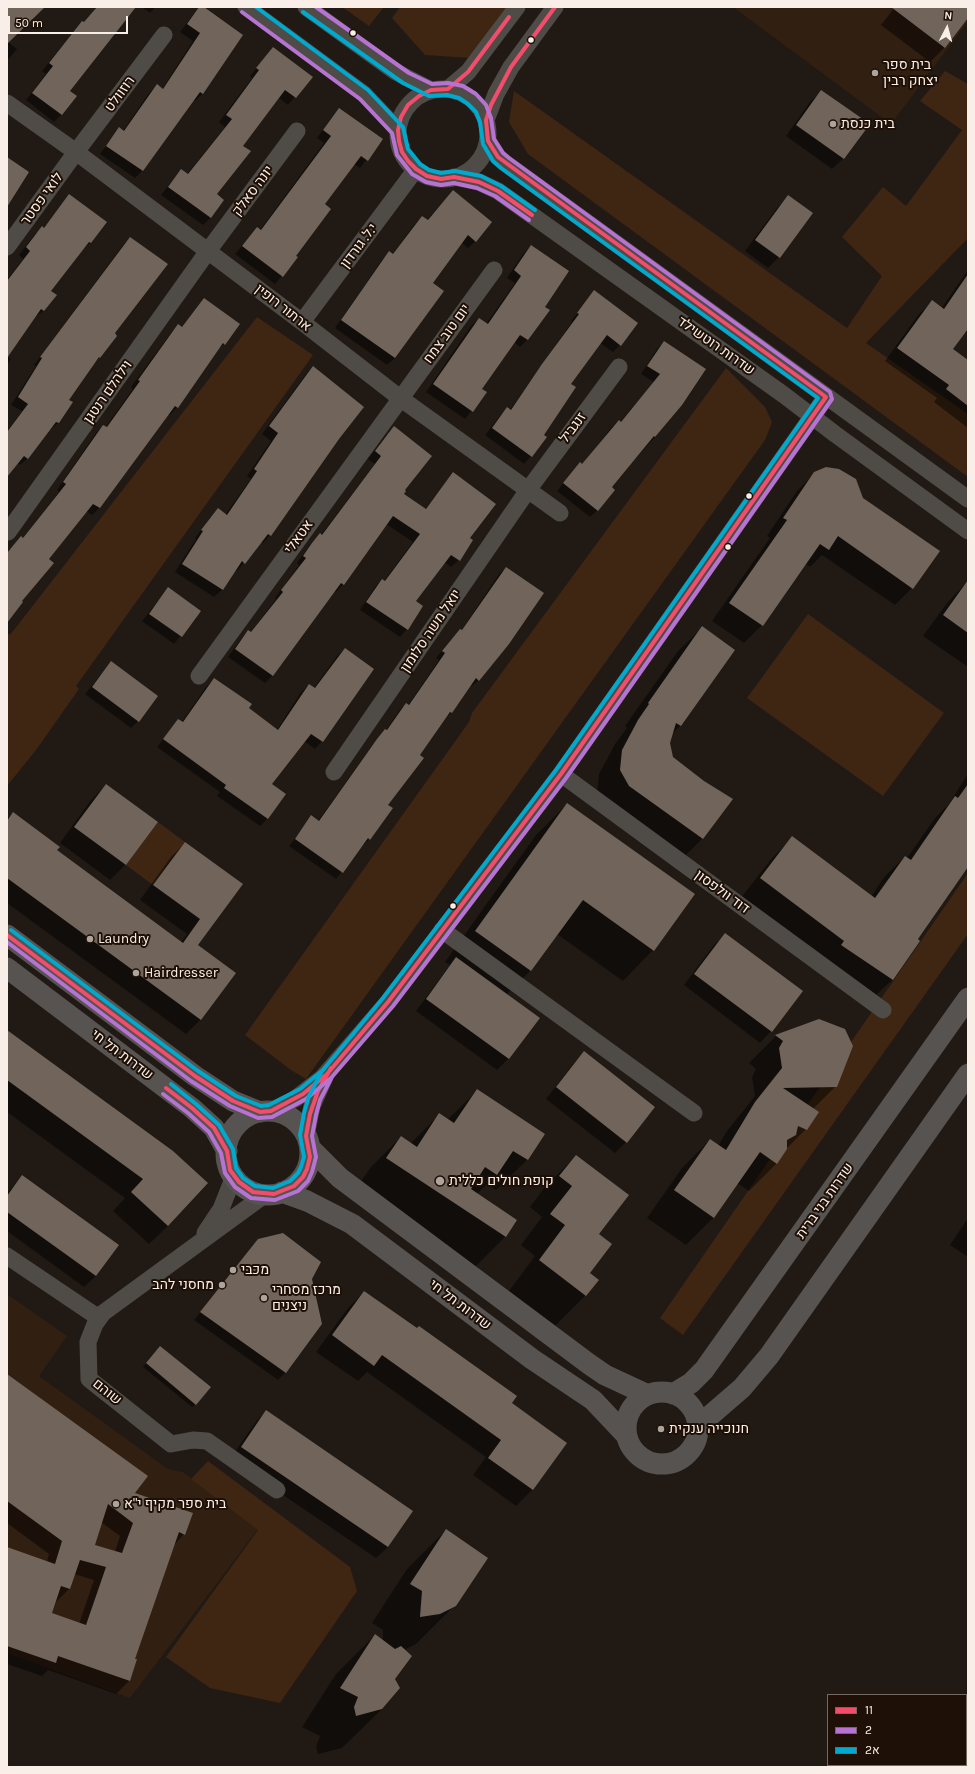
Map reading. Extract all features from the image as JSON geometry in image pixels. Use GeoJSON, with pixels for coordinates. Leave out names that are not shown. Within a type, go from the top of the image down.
{"type":"FeatureCollection","features":[{"type":"Feature","properties":{"kind":"main road","name":"שדרות תל חי"},"geometry":{"type":"LineString","coordinates":[[7,935],[195,1076],[233,1101],[266,1112]]}},
{"type":"Feature","properties":{"kind":"main road","name":"שדרות תל חי"},"geometry":{"type":"LineString","coordinates":[[7,968],[192,1108],[214,1128],[227,1150]]}},
{"type":"Feature","properties":{"kind":"main road","name":"שדרות בני ברית"},"geometry":{"type":"LineString","coordinates":[[673,1394],[690,1383],[704,1370],[968,998]]}},
{"type":"Feature","properties":{"kind":"main road"},"geometry":{"type":"LineString","coordinates":[[698,1426],[742,1388],[769,1356],[968,1074]]}},
{"type":"Feature","properties":{"kind":"main road"},"geometry":{"type":"LineString","coordinates":[[308,1142],[309,1161],[302,1177],[294,1186],[274,1193],[249,1190],[234,1176],[229,1166],[227,1150],[229,1139],[236,1126],[245,1118],[266,1112],[283,1114],[293,1119],[302,1128],[308,1142],[340,1178],[590,1364],[605,1374],[648,1395]]}},
{"type":"Feature","properties":{"kind":"main road","name":"שדרות תל חי"},"geometry":{"type":"LineString","coordinates":[[274,1193],[319,1207],[352,1224],[532,1359],[593,1400],[627,1436]]}},
{"type":"Feature","properties":{"kind":"main road"},"geometry":{"type":"LineString","coordinates":[[665,1392],[673,1394],[683,1399],[696,1416],[698,1426],[692,1447],[681,1458],[666,1464],[646,1460],[637,1454],[630,1446],[626,1426],[628,1416],[639,1400],[648,1395],[665,1392]]}},
{"type":"Feature","properties":{"kind":"street"},"geometry":{"type":"LineString","coordinates":[[246,7],[364,94],[398,130]]}},
{"type":"Feature","properties":{"kind":"street"},"geometry":{"type":"LineString","coordinates":[[306,7],[396,72],[440,90],[461,92],[472,99],[481,109],[486,120],[488,131],[488,141],[484,154],[476,164],[466,172],[454,177],[441,179],[427,176],[408,162],[402,152],[399,141],[398,130],[401,117],[408,105],[419,96],[440,90],[468,72],[517,7]]}},
{"type":"Feature","properties":{"kind":"street"},"geometry":{"type":"LineString","coordinates":[[486,120],[496,94],[511,66],[555,7]]}},
{"type":"Feature","properties":{"kind":"street","name":"רוזוולט"},"geometry":{"type":"LineString","coordinates":[[76,152],[164,35]]}},
{"type":"Feature","properties":{"kind":"street","name":"ארתור רופין"},"geometry":{"type":"LineString","coordinates":[[7,103],[76,152],[208,251],[400,398],[560,513]]}},
{"type":"Feature","properties":{"kind":"street","name":"יונה סאלק"},"geometry":{"type":"LineString","coordinates":[[208,251],[297,131]]}},
{"type":"Feature","properties":{"kind":"street"},"geometry":{"type":"LineString","coordinates":[[488,141],[498,157],[505,163],[968,499]]}},
{"type":"Feature","properties":{"kind":"street","name":"לואי פסטר"},"geometry":{"type":"LineString","coordinates":[[7,247],[76,152]]}},
{"type":"Feature","properties":{"kind":"street","name":"י.ל. גורדון"},"geometry":{"type":"LineString","coordinates":[[302,322],[416,169]]}},
{"type":"Feature","properties":{"kind":"street","name":"שדרות רוטשילד"},"geometry":{"type":"LineString","coordinates":[[454,177],[479,182],[498,191],[784,395],[968,531]]}},
{"type":"Feature","properties":{"kind":"street","name":"וילהלם רנטגן"},"geometry":{"type":"LineString","coordinates":[[8,532],[208,251]]}},
{"type":"Feature","properties":{"kind":"street","name":"יום טוב צמח"},"geometry":{"type":"LineString","coordinates":[[400,398],[494,270]]}},
{"type":"Feature","properties":{"kind":"street","name":"זנגביל"},"geometry":{"type":"LineString","coordinates":[[528,490],[619,367]]}},
{"type":"Feature","properties":{"kind":"street"},"geometry":{"type":"LineString","coordinates":[[266,1112],[303,1094],[327,1074],[388,1002],[561,774],[811,416],[826,397]]}},
{"type":"Feature","properties":{"kind":"street","name":"אטאלי"},"geometry":{"type":"LineString","coordinates":[[199,676],[400,398]]}},
{"type":"Feature","properties":{"kind":"street","name":"יואל משה סלומון"},"geometry":{"type":"LineString","coordinates":[[334,772],[528,490]]}},
{"type":"Feature","properties":{"kind":"street","name":"דוד וולפסון"},"geometry":{"type":"LineString","coordinates":[[561,774],[883,1010]]}},
{"type":"Feature","properties":{"kind":"street"},"geometry":{"type":"LineString","coordinates":[[442,930],[694,1113]]}},
{"type":"Feature","properties":{"kind":"street"},"geometry":{"type":"LineString","coordinates":[[308,1142],[310,1114],[314,1098],[327,1074]]}},
{"type":"Feature","properties":{"kind":"street","name":"שוהם"},"geometry":{"type":"LineString","coordinates":[[193,1246],[211,1226],[221,1209],[234,1176]]}},
{"type":"Feature","properties":{"kind":"street","name":"שוהם"},"geometry":{"type":"LineString","coordinates":[[274,1193],[193,1246],[109,1309],[97,1321],[88,1342],[89,1378],[172,1444],[193,1440],[207,1441],[277,1490]]}},
{"type":"Feature","properties":{"kind":"street"},"geometry":{"type":"LineString","coordinates":[[7,1256],[97,1321]]}},
{"type":"Feature","properties":{"kind":"street"},"geometry":{"type":"LineString","coordinates":[[7,1265],[97,1321]]}},
{"type":"Feature","properties":{"kind":"shaded area"},"geometry":{"type":"Polygon","coordinates":[[[342,7],[384,7],[369,26],[342,7]]]}},
{"type":"Feature","properties":{"kind":"shaded area"},"geometry":{"type":"Polygon","coordinates":[[[400,7],[507,7],[471,58],[425,55],[392,18],[400,7]]]}},
{"type":"Feature","properties":{"kind":"shaded area","name":"בית ספר יצחק רבין"},"geometry":{"type":"Polygon","coordinates":[[[733,7],[968,7],[968,21],[891,124],[733,7]]]}},
{"type":"Feature","properties":{"kind":"shaded area"},"geometry":{"type":"Polygon","coordinates":[[[945,71],[968,84],[968,238],[866,343],[968,414],[968,477],[528,154],[509,122],[514,91],[847,328],[882,276],[842,237],[883,187],[906,206],[962,130],[920,101],[945,71]]]}},
{"type":"Feature","properties":{"kind":"shaded area"},"geometry":{"type":"Polygon","coordinates":[[[257,317],[313,355],[76,686],[79,689],[36,750],[7,786],[7,633],[10,635],[257,317]]]}},
{"type":"Feature","properties":{"kind":"shaded area"},"geometry":{"type":"Polygon","coordinates":[[[726,368],[765,407],[772,422],[765,440],[306,1079],[291,1070],[245,1035],[469,722],[472,713],[726,368]]]}},
{"type":"Feature","properties":{"kind":"shaded area"},"geometry":{"type":"Polygon","coordinates":[[[808,614],[944,713],[883,796],[747,698],[808,614]]]}},
{"type":"Feature","properties":{"kind":"shaded area"},"geometry":{"type":"Polygon","coordinates":[[[158,822],[185,842],[153,885],[126,865],[158,822]]]}},
{"type":"Feature","properties":{"kind":"shaded area"},"geometry":{"type":"Polygon","coordinates":[[[968,873],[968,934],[683,1335],[660,1318],[968,873]]]}},
{"type":"Feature","properties":{"kind":"shaded area","name":"בית ספר מקיף י\"א"},"geometry":{"type":"Polygon","coordinates":[[[7,1294],[67,1336],[39,1376],[168,1469],[183,1472],[258,1529],[130,1698],[7,1653],[7,1294]]]}},
{"type":"Feature","properties":{"kind":"shaded area"},"geometry":{"type":"Polygon","coordinates":[[[208,1461],[350,1567],[357,1591],[280,1703],[210,1688],[166,1657],[258,1530],[191,1479],[208,1461]]]}},
{"type":"Feature","properties":{"kind":"building"},"geometry":{"type":"Polygon","coordinates":[[[7,7],[45,7],[7,44],[7,7]]]}},
{"type":"Feature","properties":{"kind":"building"},"geometry":{"type":"Polygon","coordinates":[[[97,7],[136,7],[70,91],[77,96],[62,115],[32,93],[53,66],[49,63],[82,21],[84,22],[97,7]]]}},
{"type":"Feature","properties":{"kind":"building"},"geometry":{"type":"Polygon","coordinates":[[[199,7],[204,7],[243,35],[203,94],[200,92],[143,171],[106,146],[119,127],[124,131],[157,84],[163,89],[200,33],[187,24],[199,7]]]}},
{"type":"Feature","properties":{"kind":"building"},"geometry":{"type":"Polygon","coordinates":[[[891,7],[968,7],[968,18],[945,48],[891,7]]]}},
{"type":"Feature","properties":{"kind":"building"},"geometry":{"type":"Polygon","coordinates":[[[273,47],[313,77],[296,98],[285,90],[243,146],[251,151],[217,194],[224,200],[211,218],[168,187],[181,169],[188,174],[232,119],[226,115],[259,70],[256,68],[273,47]]]}},
{"type":"Feature","properties":{"kind":"building","name":"בית כנסת"},"geometry":{"type":"Polygon","coordinates":[[[821,90],[870,124],[844,159],[796,125],[821,90]]]}},
{"type":"Feature","properties":{"kind":"building"},"geometry":{"type":"Polygon","coordinates":[[[339,108],[383,139],[368,161],[361,156],[325,204],[331,209],[296,256],[298,257],[283,277],[242,246],[257,227],[261,230],[331,136],[323,130],[339,108]]]}},
{"type":"Feature","properties":{"kind":"building"},"geometry":{"type":"Polygon","coordinates":[[[7,157],[29,172],[7,207],[7,157]]]}},
{"type":"Feature","properties":{"kind":"building"},"geometry":{"type":"Polygon","coordinates":[[[453,190],[492,222],[476,242],[468,235],[433,283],[444,291],[395,358],[341,320],[389,251],[393,254],[422,216],[428,220],[453,190]]]}},
{"type":"Feature","properties":{"kind":"building"},"geometry":{"type":"Polygon","coordinates":[[[69,194],[107,222],[91,243],[89,242],[51,291],[57,295],[44,311],[41,309],[7,358],[7,281],[30,251],[26,247],[42,226],[44,228],[69,194]]]}},
{"type":"Feature","properties":{"kind":"building"},"geometry":{"type":"Polygon","coordinates":[[[788,195],[813,213],[780,258],[755,240],[788,195]]]}},
{"type":"Feature","properties":{"kind":"building"},"geometry":{"type":"Polygon","coordinates":[[[130,237],[168,264],[115,333],[117,336],[100,358],[99,357],[69,400],[73,402],[59,423],[56,422],[28,459],[24,456],[7,477],[7,432],[28,404],[18,397],[42,358],[40,357],[130,237]]]}},
{"type":"Feature","properties":{"kind":"building"},"geometry":{"type":"Polygon","coordinates":[[[531,245],[569,271],[545,307],[550,310],[528,340],[520,335],[482,389],[487,392],[473,412],[433,384],[479,318],[488,324],[521,276],[514,270],[531,245]]]}},
{"type":"Feature","properties":{"kind":"building"},"geometry":{"type":"Polygon","coordinates":[[[968,274],[968,329],[953,349],[968,360],[968,406],[946,389],[949,385],[897,348],[932,300],[944,309],[968,274]]]}},
{"type":"Feature","properties":{"kind":"building"},"geometry":{"type":"Polygon","coordinates":[[[594,290],[638,323],[621,346],[607,335],[571,384],[576,387],[544,435],[547,437],[532,457],[492,428],[507,407],[511,410],[542,364],[579,314],[577,313],[594,290]]]}},
{"type":"Feature","properties":{"kind":"building"},"geometry":{"type":"Polygon","coordinates":[[[204,298],[240,324],[225,345],[223,343],[178,408],[175,406],[100,508],[93,504],[49,559],[54,563],[22,601],[23,602],[7,623],[7,553],[21,536],[23,538],[66,484],[63,482],[103,425],[107,427],[178,324],[182,327],[204,298]]]}},
{"type":"Feature","properties":{"kind":"building"},"geometry":{"type":"Polygon","coordinates":[[[664,341],[706,369],[682,405],[612,487],[615,490],[598,511],[563,483],[580,462],[582,464],[619,420],[621,422],[660,374],[647,366],[664,341]]]}},
{"type":"Feature","properties":{"kind":"building"},"geometry":{"type":"Polygon","coordinates":[[[313,366],[364,407],[339,439],[271,536],[268,534],[245,564],[242,561],[223,590],[182,564],[203,531],[201,530],[218,508],[227,515],[257,471],[254,469],[278,433],[269,426],[313,366]]]}},
{"type":"Feature","properties":{"kind":"building"},"geometry":{"type":"Polygon","coordinates":[[[394,426],[432,456],[405,490],[406,491],[404,494],[426,509],[453,472],[496,504],[470,538],[473,540],[460,561],[451,555],[416,601],[423,606],[408,630],[366,602],[382,579],[385,581],[420,534],[393,516],[344,585],[341,583],[273,676],[235,649],[248,630],[251,632],[283,592],[281,590],[306,558],[303,556],[312,543],[320,533],[322,535],[381,456],[375,451],[394,426]]]}},
{"type":"Feature","properties":{"kind":"building"},"geometry":{"type":"Polygon","coordinates":[[[826,467],[839,469],[856,479],[863,498],[940,551],[913,589],[838,536],[829,550],[820,544],[763,626],[729,603],[787,520],[783,518],[814,472],[826,467]]]}},
{"type":"Feature","properties":{"kind":"building"},"geometry":{"type":"Polygon","coordinates":[[[506,567],[544,593],[509,644],[479,681],[476,678],[452,713],[450,712],[420,755],[424,758],[388,805],[393,808],[370,840],[368,838],[343,873],[295,839],[311,815],[319,821],[377,739],[385,729],[387,730],[406,703],[409,705],[445,653],[442,651],[460,629],[462,630],[506,567]]]}},
{"type":"Feature","properties":{"kind":"building"},"geometry":{"type":"Polygon","coordinates":[[[968,580],[968,633],[943,615],[968,580]]]}},
{"type":"Feature","properties":{"kind":"building"},"geometry":{"type":"Polygon","coordinates":[[[168,587],[201,611],[182,637],[149,614],[168,587]]]}},
{"type":"Feature","properties":{"kind":"building"},"geometry":{"type":"Polygon","coordinates":[[[702,626],[735,650],[681,726],[676,723],[670,743],[673,757],[704,781],[733,799],[703,839],[629,786],[620,770],[622,750],[638,720],[649,704],[648,703],[702,626]]]}},
{"type":"Feature","properties":{"kind":"building"},"geometry":{"type":"Polygon","coordinates":[[[345,648],[374,669],[323,742],[311,734],[272,784],[286,794],[268,819],[224,788],[226,785],[163,739],[178,719],[183,722],[214,678],[252,704],[249,708],[278,730],[309,684],[315,688],[345,648]]]}},
{"type":"Feature","properties":{"kind":"building"},"geometry":{"type":"Polygon","coordinates":[[[111,661],[158,696],[139,722],[92,687],[111,661]]]}},
{"type":"Feature","properties":{"kind":"building"},"geometry":{"type":"Polygon","coordinates":[[[106,784],[158,822],[126,865],[74,827],[106,784]]]}},
{"type":"Feature","properties":{"kind":"building"},"geometry":{"type":"Polygon","coordinates":[[[968,784],[968,867],[918,939],[920,941],[893,980],[841,945],[844,941],[760,878],[792,836],[875,898],[905,856],[911,860],[955,796],[958,798],[968,784]]]}},
{"type":"Feature","properties":{"kind":"building"},"geometry":{"type":"Polygon","coordinates":[[[567,803],[695,894],[654,951],[583,900],[531,971],[475,931],[567,803]]]}},
{"type":"Feature","properties":{"kind":"building"},"geometry":{"type":"Polygon","coordinates":[[[13,812],[60,847],[57,850],[183,943],[200,919],[153,885],[185,842],[243,884],[198,945],[236,973],[201,1020],[7,878],[7,821],[13,812]]]}},
{"type":"Feature","properties":{"kind":"building"},"geometry":{"type":"Polygon","coordinates":[[[725,933],[803,991],[772,1032],[694,974],[725,933]]]}},
{"type":"Feature","properties":{"kind":"building"},"geometry":{"type":"Polygon","coordinates":[[[456,957],[540,1018],[509,1059],[426,999],[456,957]]]}},
{"type":"Feature","properties":{"kind":"building"},"geometry":{"type":"Polygon","coordinates":[[[819,1019],[845,1029],[853,1046],[837,1087],[783,1088],[819,1112],[807,1130],[798,1126],[796,1135],[787,1140],[787,1149],[777,1164],[760,1152],[714,1218],[674,1190],[710,1139],[726,1150],[755,1102],[782,1068],[779,1048],[783,1041],[775,1035],[819,1019]]]}},
{"type":"Feature","properties":{"kind":"building"},"geometry":{"type":"Polygon","coordinates":[[[7,1030],[173,1151],[208,1183],[168,1226],[131,1192],[143,1179],[7,1080],[7,1030]]]}},
{"type":"Feature","properties":{"kind":"building"},"geometry":{"type":"Polygon","coordinates":[[[584,1051],[655,1107],[627,1143],[556,1087],[584,1051]]]}},
{"type":"Feature","properties":{"kind":"building"},"geometry":{"type":"Polygon","coordinates":[[[477,1089],[545,1134],[528,1160],[513,1151],[497,1175],[485,1167],[471,1189],[517,1220],[506,1237],[386,1158],[401,1136],[417,1147],[439,1113],[454,1123],[477,1089]]]}},
{"type":"Feature","properties":{"kind":"building"},"geometry":{"type":"Polygon","coordinates":[[[576,1155],[629,1195],[599,1234],[612,1244],[590,1273],[599,1280],[586,1296],[539,1260],[565,1225],[550,1214],[572,1186],[559,1176],[576,1155]]]}},
{"type":"Feature","properties":{"kind":"building"},"geometry":{"type":"Polygon","coordinates":[[[22,1175],[119,1245],[96,1276],[7,1212],[7,1196],[22,1175]]]}},
{"type":"Feature","properties":{"kind":"building","name":"מרכז מסחרי ניצנים"},"geometry":{"type":"Polygon","coordinates":[[[283,1233],[321,1262],[312,1279],[322,1324],[286,1373],[200,1312],[258,1239],[283,1233]]]}},
{"type":"Feature","properties":{"kind":"building"},"geometry":{"type":"Polygon","coordinates":[[[364,1291],[417,1328],[419,1326],[517,1396],[512,1403],[567,1443],[533,1490],[488,1458],[501,1440],[382,1355],[374,1366],[332,1335],[364,1291]]]}},
{"type":"Feature","properties":{"kind":"building"},"geometry":{"type":"Polygon","coordinates":[[[160,1346],[211,1387],[196,1405],[146,1363],[160,1346]]]}},
{"type":"Feature","properties":{"kind":"building"},"geometry":{"type":"Polygon","coordinates":[[[7,1374],[148,1476],[135,1493],[193,1513],[185,1535],[179,1532],[135,1659],[137,1659],[130,1681],[58,1656],[56,1663],[7,1646],[7,1547],[55,1564],[62,1541],[7,1501],[7,1374]],[[108,1504],[95,1545],[122,1553],[133,1523],[108,1504]],[[80,1560],[70,1589],[61,1586],[52,1613],[86,1625],[106,1567],[80,1560]]]}},
{"type":"Feature","properties":{"kind":"building"},"geometry":{"type":"Polygon","coordinates":[[[266,1410],[413,1511],[388,1547],[241,1447],[266,1410]]]}},
{"type":"Feature","properties":{"kind":"building"},"geometry":{"type":"Polygon","coordinates":[[[446,1529],[488,1558],[456,1606],[440,1614],[420,1617],[422,1591],[410,1584],[446,1529]]]}},
{"type":"Feature","properties":{"kind":"building"},"geometry":{"type":"Polygon","coordinates":[[[375,1634],[395,1649],[401,1646],[412,1656],[395,1679],[400,1688],[382,1709],[356,1716],[354,1707],[358,1697],[340,1688],[375,1634]]]}},
{"type":"Feature","properties":{"kind":"transit line","name":"2א"},"geometry":{"type":"LineString","coordinates":[[256,7],[368,90],[403,127],[408,149],[420,164],[429,170],[441,173],[455,171],[481,176],[501,186],[535,210]]}},
{"type":"Feature","properties":{"kind":"transit line","name":"2"},"geometry":{"type":"LineString","coordinates":[[7,942],[191,1081],[230,1106],[258,1118],[272,1117],[306,1099],[331,1078],[393,1006],[566,778],[832,399],[830,392],[503,153],[494,139],[491,118],[486,105],[476,94],[463,86],[448,83],[432,84],[409,73],[316,7]]}},
{"type":"Feature","properties":{"kind":"transit line","name":"11"},"geometry":{"type":"LineString","coordinates":[[7,935],[195,1076],[233,1101],[260,1112],[271,1111],[303,1094],[327,1074],[388,1002],[561,774],[826,397],[498,157],[488,141],[486,120],[491,105],[511,67],[555,7]]}},
{"type":"Feature","properties":{"kind":"transit line","name":"2"},"geometry":{"type":"LineString","coordinates":[[242,12],[360,99],[392,133],[397,155],[412,174],[426,182],[441,185],[454,183],[477,188],[495,196],[529,220]]}},
{"type":"Feature","properties":{"kind":"transit line","name":"2א"},"geometry":{"type":"LineString","coordinates":[[11,930],[198,1071],[236,1096],[261,1106],[269,1105],[300,1089],[323,1070],[383,998],[556,770],[818,398],[501,168],[493,161],[483,144],[480,122],[476,112],[468,104],[459,98],[447,95],[429,96],[403,83],[303,12]]}},
{"type":"Feature","properties":{"kind":"transit line","name":"11"},"geometry":{"type":"LineString","coordinates":[[509,17],[468,72],[448,89],[431,90],[419,96],[408,105],[401,117],[398,130],[399,141],[402,152],[408,161],[416,169],[427,176],[441,179],[454,177],[479,182],[498,191],[532,215]]}},
{"type":"Feature","properties":{"kind":"transit line","name":"11"},"geometry":{"type":"LineString","coordinates":[[166,1088],[192,1108],[214,1128],[227,1151],[230,1170],[239,1182],[253,1192],[274,1194],[294,1186],[303,1177],[307,1169],[310,1157],[306,1136],[310,1114],[318,1091],[331,1068]]}},
{"type":"Feature","properties":{"kind":"transit line","name":"2א"},"geometry":{"type":"LineString","coordinates":[[171,1084],[219,1125],[233,1149],[236,1168],[243,1178],[255,1186],[273,1188],[290,1181],[298,1173],[301,1167],[304,1157],[300,1135],[304,1113],[309,1096],[322,1071]]}},
{"type":"Feature","properties":{"kind":"transit line","name":"2"},"geometry":{"type":"LineString","coordinates":[[163,1094],[188,1113],[209,1132],[221,1153],[225,1173],[235,1187],[251,1198],[275,1200],[298,1191],[308,1181],[316,1157],[312,1136],[316,1115],[320,1100],[332,1077]]}},
{"type":"Feature","properties":{"kind":"place","name":"בית ספר יצחק רבין"},"geometry":{"type":"Point","coordinates":[875,73]}},
{"type":"Feature","properties":{"kind":"place","name":"בית כנסת"},"geometry":{"type":"Point","coordinates":[833,124]}},
{"type":"Feature","properties":{"kind":"place","name":"Laundry"},"geometry":{"type":"Point","coordinates":[90,939]}},
{"type":"Feature","properties":{"kind":"place","name":"Hairdresser"},"geometry":{"type":"Point","coordinates":[136,973]}},
{"type":"Feature","properties":{"kind":"place","name":"קופת חולים כללית"},"geometry":{"type":"Point","coordinates":[440,1181]}},
{"type":"Feature","properties":{"kind":"place","name":"מכבי"},"geometry":{"type":"Point","coordinates":[233,1270]}},
{"type":"Feature","properties":{"kind":"place","name":"מחסני להב"},"geometry":{"type":"Point","coordinates":[222,1285]}},
{"type":"Feature","properties":{"kind":"place","name":"מרכז מסחרי ניצנים"},"geometry":{"type":"Point","coordinates":[264,1298]}},
{"type":"Feature","properties":{"kind":"place","name":"חנוכייה ענקית"},"geometry":{"type":"Point","coordinates":[661,1429]}},
{"type":"Feature","properties":{"kind":"place","name":"בית ספר מקיף י\"א"},"geometry":{"type":"Point","coordinates":[116,1504]}}]}
